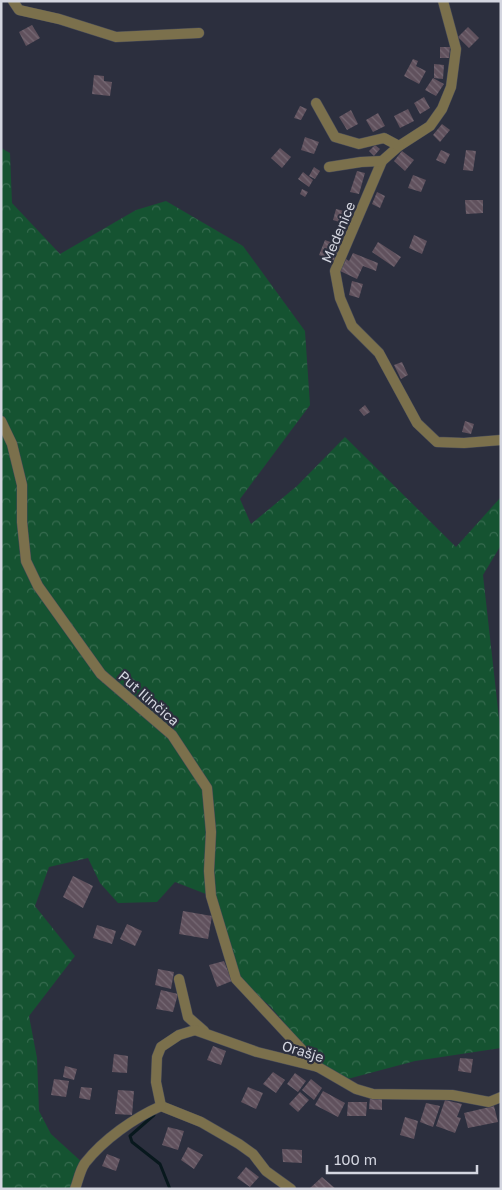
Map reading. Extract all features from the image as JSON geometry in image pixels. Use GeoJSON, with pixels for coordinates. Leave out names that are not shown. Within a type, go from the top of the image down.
{"type":"FeatureCollection","features":[{"type":"Feature","properties":{"kind":"street"},"geometry":{"type":"LineString","coordinates":[[13,1],[18,10],[59,19],[116,37],[198,33]]}},
{"type":"Feature","properties":{"kind":"street","name":"Medenice"},"geometry":{"type":"LineString","coordinates":[[443,1],[456,48],[451,87],[442,109],[430,126],[398,146],[382,161],[335,272],[340,298],[352,326],[379,353],[417,423],[437,442],[464,443],[501,440]]}},
{"type":"Feature","properties":{"kind":"street"},"geometry":{"type":"LineString","coordinates":[[316,103],[336,137],[359,144],[384,138],[398,146]]}},
{"type":"Feature","properties":{"kind":"street"},"geometry":{"type":"LineString","coordinates":[[329,167],[382,161]]}},
{"type":"Feature","properties":{"kind":"street","name":"Put Ilinčica"},"geometry":{"type":"LineString","coordinates":[[1,422],[12,444],[22,485],[22,522],[26,561],[38,586],[101,674],[172,735],[207,788],[211,832],[209,871],[211,896],[236,978],[318,1067]]}},
{"type":"Feature","properties":{"kind":"street"},"geometry":{"type":"LineString","coordinates":[[179,979],[188,1016],[206,1033]]}},
{"type":"Feature","properties":{"kind":"street","name":"Orašje"},"geometry":{"type":"LineString","coordinates":[[161,1106],[156,1082],[157,1057],[161,1047],[178,1034],[194,1030],[257,1052],[318,1067],[356,1089],[373,1094],[452,1095],[489,1102],[501,1097]]}},
{"type":"Feature","properties":{"kind":"street"},"geometry":{"type":"LineString","coordinates":[[76,1189],[84,1164],[98,1149],[138,1116],[161,1106],[183,1114],[231,1138],[253,1154],[266,1171],[291,1189]]}},
{"type":"Feature","properties":{"kind":"green space"},"geometry":{"type":"Polygon","coordinates":[[[1,148],[10,153],[12,203],[60,254],[136,210],[166,201],[243,246],[305,331],[310,405],[240,499],[251,524],[297,486],[345,437],[456,547],[501,497],[501,545],[483,575],[501,736],[501,1048],[415,1061],[340,1081],[320,1064],[269,1005],[236,979],[211,896],[175,882],[157,902],[118,903],[100,883],[88,858],[49,867],[35,906],[75,956],[29,1016],[37,1058],[39,1111],[51,1134],[84,1164],[75,1189],[1,1189],[1,148]]]}},
{"type":"Feature","properties":{"kind":"building"},"geometry":{"type":"Polygon","coordinates":[[[32,25],[40,38],[26,46],[19,32],[32,25]]]}},
{"type":"Feature","properties":{"kind":"building"},"geometry":{"type":"Polygon","coordinates":[[[468,27],[479,38],[469,48],[458,37],[468,27]]]}},
{"type":"Feature","properties":{"kind":"building"},"geometry":{"type":"Polygon","coordinates":[[[440,47],[450,47],[449,58],[440,58],[440,47]]]}},
{"type":"Feature","properties":{"kind":"building"},"geometry":{"type":"Polygon","coordinates":[[[413,59],[418,61],[416,66],[426,71],[419,84],[404,76],[413,59]]]}},
{"type":"Feature","properties":{"kind":"building"},"geometry":{"type":"Polygon","coordinates":[[[434,64],[444,65],[443,79],[434,78],[434,64]]]}},
{"type":"Feature","properties":{"kind":"building"},"geometry":{"type":"Polygon","coordinates":[[[94,75],[104,76],[104,81],[112,82],[110,96],[92,94],[94,75]]]}},
{"type":"Feature","properties":{"kind":"building"},"geometry":{"type":"Polygon","coordinates":[[[433,78],[444,84],[436,96],[425,90],[433,78]]]}},
{"type":"Feature","properties":{"kind":"building"},"geometry":{"type":"Polygon","coordinates":[[[424,97],[430,108],[420,114],[414,103],[424,97]]]}},
{"type":"Feature","properties":{"kind":"building"},"geometry":{"type":"Polygon","coordinates":[[[300,106],[307,109],[301,120],[294,118],[300,106]]]}},
{"type":"Feature","properties":{"kind":"building"},"geometry":{"type":"Polygon","coordinates":[[[408,109],[414,121],[400,128],[394,116],[408,109]]]}},
{"type":"Feature","properties":{"kind":"building"},"geometry":{"type":"Polygon","coordinates":[[[351,110],[358,124],[347,130],[339,117],[351,110]]]}},
{"type":"Feature","properties":{"kind":"building"},"geometry":{"type":"Polygon","coordinates":[[[378,113],[385,126],[373,132],[366,120],[378,113]]]}},
{"type":"Feature","properties":{"kind":"building"},"geometry":{"type":"Polygon","coordinates":[[[442,124],[450,130],[440,142],[433,135],[442,124]]]}},
{"type":"Feature","properties":{"kind":"building"},"geometry":{"type":"Polygon","coordinates":[[[305,137],[319,142],[314,154],[301,150],[305,137]]]}},
{"type":"Feature","properties":{"kind":"building"},"geometry":{"type":"Polygon","coordinates":[[[375,145],[380,149],[374,156],[369,151],[375,145]]]}},
{"type":"Feature","properties":{"kind":"building"},"geometry":{"type":"Polygon","coordinates":[[[280,148],[291,157],[282,168],[271,158],[280,148]]]}},
{"type":"Feature","properties":{"kind":"building"},"geometry":{"type":"Polygon","coordinates":[[[441,150],[450,154],[445,164],[436,160],[441,150]]]}},
{"type":"Feature","properties":{"kind":"building"},"geometry":{"type":"Polygon","coordinates":[[[466,150],[476,151],[473,171],[463,170],[466,150]]]}},
{"type":"Feature","properties":{"kind":"building"},"geometry":{"type":"Polygon","coordinates":[[[402,151],[414,160],[405,171],[394,161],[402,151]]]}},
{"type":"Feature","properties":{"kind":"building"},"geometry":{"type":"Polygon","coordinates":[[[314,167],[320,171],[315,179],[309,176],[314,167]]]}},
{"type":"Feature","properties":{"kind":"building"},"geometry":{"type":"Polygon","coordinates":[[[357,171],[365,173],[359,194],[350,192],[357,171]]]}},
{"type":"Feature","properties":{"kind":"building"},"geometry":{"type":"Polygon","coordinates":[[[303,172],[313,180],[309,187],[298,179],[303,172]]]}},
{"type":"Feature","properties":{"kind":"building"},"geometry":{"type":"Polygon","coordinates":[[[413,175],[426,180],[421,192],[408,188],[413,175]]]}},
{"type":"Feature","properties":{"kind":"building"},"geometry":{"type":"Polygon","coordinates":[[[302,189],[308,192],[305,197],[300,194],[302,189]]]}},
{"type":"Feature","properties":{"kind":"building"},"geometry":{"type":"Polygon","coordinates":[[[377,192],[385,196],[380,208],[372,204],[377,192]]]}},
{"type":"Feature","properties":{"kind":"building"},"geometry":{"type":"Polygon","coordinates":[[[465,200],[483,200],[483,213],[466,214],[465,200]]]}},
{"type":"Feature","properties":{"kind":"building"},"geometry":{"type":"Polygon","coordinates":[[[336,209],[352,213],[349,225],[333,220],[336,209]]]}},
{"type":"Feature","properties":{"kind":"building"},"geometry":{"type":"Polygon","coordinates":[[[414,235],[427,241],[422,254],[409,248],[414,235]]]}},
{"type":"Feature","properties":{"kind":"building"},"geometry":{"type":"Polygon","coordinates":[[[325,240],[341,246],[335,261],[319,255],[325,240]]]}},
{"type":"Feature","properties":{"kind":"building"},"geometry":{"type":"Polygon","coordinates":[[[378,242],[401,257],[394,267],[372,252],[378,242]]]}},
{"type":"Feature","properties":{"kind":"building"},"geometry":{"type":"Polygon","coordinates":[[[353,253],[378,263],[376,271],[363,266],[357,279],[340,271],[346,259],[349,261],[353,253]]]}},
{"type":"Feature","properties":{"kind":"building"},"geometry":{"type":"Polygon","coordinates":[[[352,281],[363,284],[359,298],[349,295],[352,281]]]}},
{"type":"Feature","properties":{"kind":"building"},"geometry":{"type":"Polygon","coordinates":[[[402,362],[408,375],[401,379],[394,365],[402,362]]]}},
{"type":"Feature","properties":{"kind":"building"},"geometry":{"type":"Polygon","coordinates":[[[365,405],[370,412],[364,416],[359,410],[365,405]]]}},
{"type":"Feature","properties":{"kind":"building"},"geometry":{"type":"Polygon","coordinates":[[[465,421],[474,424],[471,434],[462,432],[465,421]]]}},
{"type":"Feature","properties":{"kind":"building"},"geometry":{"type":"Polygon","coordinates":[[[73,876],[93,886],[83,908],[63,897],[73,876]]]}},
{"type":"Feature","properties":{"kind":"building"},"geometry":{"type":"Polygon","coordinates":[[[183,911],[212,916],[208,939],[179,934],[183,911]]]}},
{"type":"Feature","properties":{"kind":"building"},"geometry":{"type":"Polygon","coordinates":[[[127,924],[142,931],[135,946],[120,939],[127,924]]]}},
{"type":"Feature","properties":{"kind":"building"},"geometry":{"type":"Polygon","coordinates":[[[97,925],[116,931],[112,944],[93,938],[97,925]]]}},
{"type":"Feature","properties":{"kind":"building"},"geometry":{"type":"Polygon","coordinates":[[[224,961],[232,981],[217,987],[209,965],[224,961]]]}},
{"type":"Feature","properties":{"kind":"building"},"geometry":{"type":"Polygon","coordinates":[[[158,969],[174,972],[171,989],[155,985],[158,969]]]}},
{"type":"Feature","properties":{"kind":"building"},"geometry":{"type":"Polygon","coordinates":[[[161,990],[178,994],[173,1012],[156,1009],[161,990]]]}},
{"type":"Feature","properties":{"kind":"building"},"geometry":{"type":"Polygon","coordinates":[[[213,1046],[226,1051],[221,1065],[207,1060],[213,1046]]]}},
{"type":"Feature","properties":{"kind":"building"},"geometry":{"type":"Polygon","coordinates":[[[114,1054],[128,1056],[127,1073],[112,1072],[114,1054]]]}},
{"type":"Feature","properties":{"kind":"building"},"geometry":{"type":"Polygon","coordinates":[[[460,1058],[473,1059],[471,1073],[458,1071],[460,1058]]]}},
{"type":"Feature","properties":{"kind":"building"},"geometry":{"type":"Polygon","coordinates":[[[65,1066],[77,1069],[74,1080],[63,1077],[65,1066]]]}},
{"type":"Feature","properties":{"kind":"building"},"geometry":{"type":"Polygon","coordinates":[[[273,1072],[285,1080],[276,1093],[263,1084],[273,1072]]]}},
{"type":"Feature","properties":{"kind":"building"},"geometry":{"type":"Polygon","coordinates":[[[295,1073],[306,1081],[298,1092],[287,1084],[295,1073]]]}},
{"type":"Feature","properties":{"kind":"building"},"geometry":{"type":"Polygon","coordinates":[[[54,1079],[69,1081],[66,1097],[51,1095],[54,1079]]]}},
{"type":"Feature","properties":{"kind":"building"},"geometry":{"type":"Polygon","coordinates":[[[311,1079],[322,1088],[314,1100],[302,1090],[311,1079]]]}},
{"type":"Feature","properties":{"kind":"building"},"geometry":{"type":"Polygon","coordinates":[[[81,1087],[92,1088],[90,1100],[79,1098],[81,1087]]]}},
{"type":"Feature","properties":{"kind":"building"},"geometry":{"type":"Polygon","coordinates":[[[248,1087],[263,1093],[256,1109],[241,1102],[248,1087]]]}},
{"type":"Feature","properties":{"kind":"building"},"geometry":{"type":"Polygon","coordinates":[[[118,1090],[134,1091],[132,1115],[115,1114],[118,1090]]]}},
{"type":"Feature","properties":{"kind":"building"},"geometry":{"type":"Polygon","coordinates":[[[323,1091],[345,1103],[338,1117],[315,1105],[323,1091]]]}},
{"type":"Feature","properties":{"kind":"building"},"geometry":{"type":"Polygon","coordinates":[[[300,1092],[309,1100],[298,1112],[289,1104],[300,1092]]]}},
{"type":"Feature","properties":{"kind":"building"},"geometry":{"type":"Polygon","coordinates":[[[370,1097],[382,1098],[382,1110],[369,1109],[370,1097]]]}},
{"type":"Feature","properties":{"kind":"building"},"geometry":{"type":"Polygon","coordinates":[[[445,1100],[462,1104],[457,1117],[461,1118],[455,1133],[436,1126],[445,1100]]]}},
{"type":"Feature","properties":{"kind":"building"},"geometry":{"type":"Polygon","coordinates":[[[348,1102],[367,1102],[366,1116],[347,1116],[348,1102]]]}},
{"type":"Feature","properties":{"kind":"building"},"geometry":{"type":"Polygon","coordinates":[[[426,1103],[440,1106],[433,1127],[420,1122],[426,1103]]]}},
{"type":"Feature","properties":{"kind":"building"},"geometry":{"type":"Polygon","coordinates":[[[494,1106],[498,1122],[468,1128],[464,1113],[494,1106]]]}},
{"type":"Feature","properties":{"kind":"building"},"geometry":{"type":"Polygon","coordinates":[[[405,1117],[418,1121],[414,1139],[400,1135],[405,1117]]]}},
{"type":"Feature","properties":{"kind":"building"},"geometry":{"type":"Polygon","coordinates":[[[168,1127],[184,1131],[178,1150],[162,1145],[168,1127]]]}},
{"type":"Feature","properties":{"kind":"building"},"geometry":{"type":"Polygon","coordinates":[[[188,1147],[203,1155],[194,1169],[181,1160],[188,1147]]]}},
{"type":"Feature","properties":{"kind":"building"},"geometry":{"type":"Polygon","coordinates":[[[282,1149],[302,1150],[302,1163],[283,1162],[282,1149]]]}},
{"type":"Feature","properties":{"kind":"building"},"geometry":{"type":"Polygon","coordinates":[[[107,1154],[120,1159],[116,1171],[102,1166],[107,1154]]]}},
{"type":"Feature","properties":{"kind":"building"},"geometry":{"type":"Polygon","coordinates":[[[246,1167],[259,1177],[250,1187],[237,1178],[246,1167]]]}},
{"type":"Feature","properties":{"kind":"building"},"geometry":{"type":"Polygon","coordinates":[[[322,1177],[336,1189],[309,1189],[322,1177]]]}},
{"type":"Feature","properties":{"kind":"waterway"},"geometry":{"type":"LineString","coordinates":[[154,1115],[130,1136],[132,1142],[160,1164],[170,1189]]}}]}
